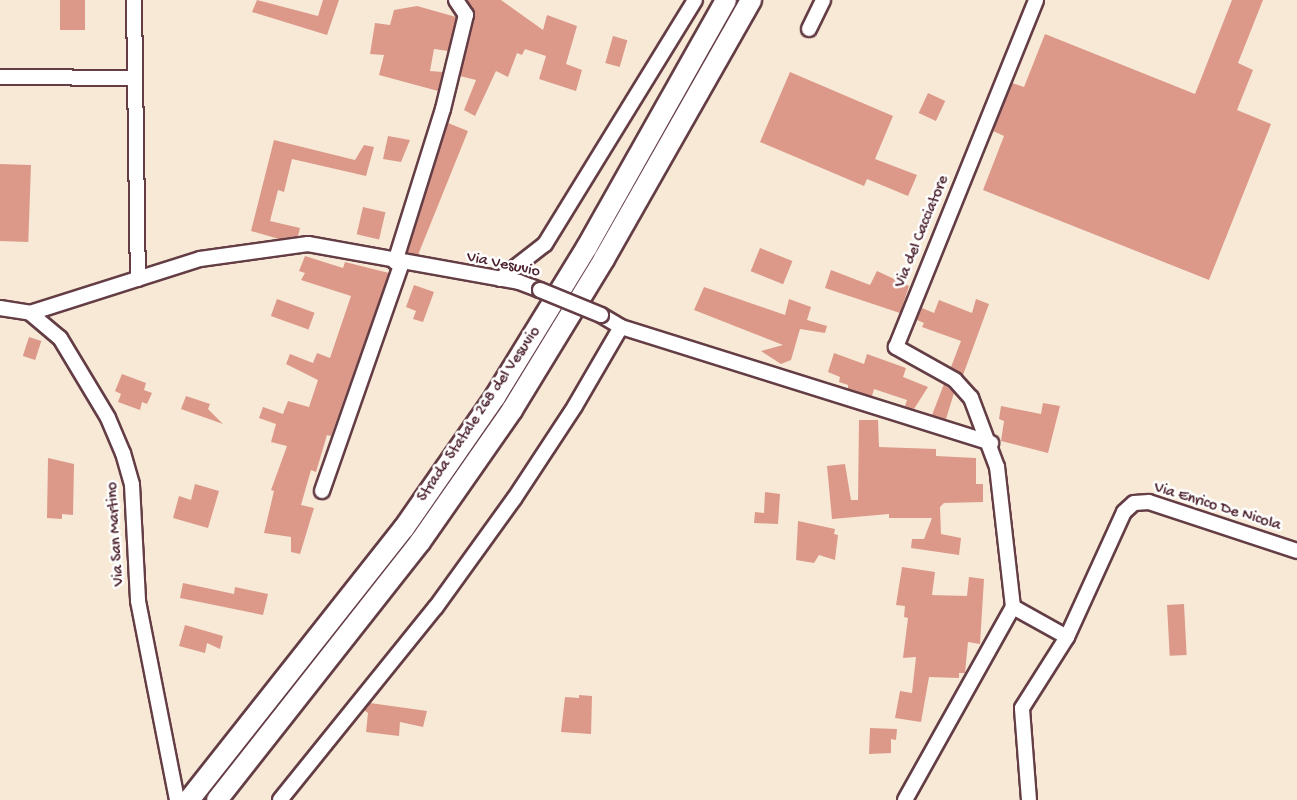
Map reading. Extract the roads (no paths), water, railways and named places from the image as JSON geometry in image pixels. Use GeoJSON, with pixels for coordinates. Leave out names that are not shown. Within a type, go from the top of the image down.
{"type":"FeatureCollection","features":[{"type":"Feature","properties":{"kind":"highway","name":"Strada Statale 268 del Vesuvio"},"geometry":{"type":"LineString","coordinates":[[189,800],[390,546],[488,406],[587,247],[726,0]]}},
{"type":"Feature","properties":{"kind":"highway","name":"Strada Statale 268 del Vesuvio"},"geometry":{"type":"LineString","coordinates":[[217,800],[420,543],[512,410],[604,259],[751,0]]}},
{"type":"Feature","properties":{"kind":"street"},"geometry":{"type":"LineString","coordinates":[[134,0],[138,279]]}},
{"type":"Feature","properties":{"kind":"street"},"geometry":{"type":"LineString","coordinates":[[322,491],[399,262],[443,109],[466,15],[456,0]]}},
{"type":"Feature","properties":{"kind":"street"},"geometry":{"type":"LineString","coordinates":[[500,279],[545,244],[693,0]]}},
{"type":"Feature","properties":{"kind":"street"},"geometry":{"type":"LineString","coordinates":[[809,29],[823,0]]}},
{"type":"Feature","properties":{"kind":"street","name":"Via del Cacciatore"},"geometry":{"type":"LineString","coordinates":[[991,443],[971,398],[955,380],[896,347],[1036,0]]}},
{"type":"Feature","properties":{"kind":"street"},"geometry":{"type":"LineString","coordinates":[[0,77],[135,78]]}},
{"type":"Feature","properties":{"kind":"street","name":"Via Vesuvio"},"geometry":{"type":"LineString","coordinates":[[30,313],[200,259],[308,244],[500,279],[540,290],[601,315],[621,327],[991,443]]}},
{"type":"Feature","properties":{"kind":"street"},"geometry":{"type":"LineString","coordinates":[[0,308],[30,313]]}},
{"type":"Feature","properties":{"kind":"street","name":"Via San Martino"},"geometry":{"type":"LineString","coordinates":[[30,313],[60,338],[108,418],[123,453],[132,485],[138,602],[177,800]]}},
{"type":"Feature","properties":{"kind":"street"},"geometry":{"type":"LineString","coordinates":[[280,800],[436,608],[501,517],[575,406],[621,327]]}},
{"type":"Feature","properties":{"kind":"street"},"geometry":{"type":"LineString","coordinates":[[905,800],[1016,608],[991,443]]}},
{"type":"Feature","properties":{"kind":"street","name":"Via Enrico De Nicola"},"geometry":{"type":"LineString","coordinates":[[1029,800],[1022,708],[1124,512],[1134,503],[1149,502],[1297,550]]}},
{"type":"Feature","properties":{"kind":"street"},"geometry":{"type":"LineString","coordinates":[[1016,608],[1063,633]]}}]}
